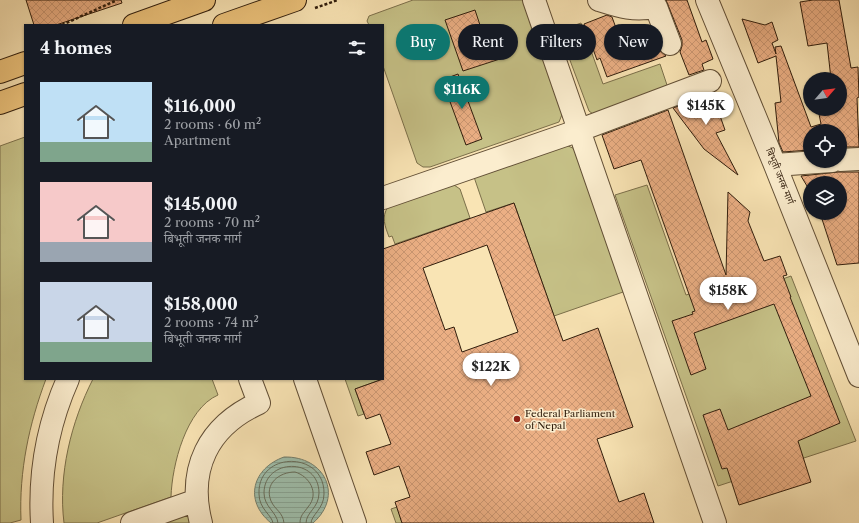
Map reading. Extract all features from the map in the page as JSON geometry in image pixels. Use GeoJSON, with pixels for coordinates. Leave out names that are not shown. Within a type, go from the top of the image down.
{"type":"FeatureCollection","features":[{"type":"Feature","properties":{"kind":"main road"},"geometry":{"type":"LineString","coordinates":[[137,24],[204,0]]}},
{"type":"Feature","properties":{"kind":"main road"},"geometry":{"type":"LineString","coordinates":[[227,24],[295,0]]}},
{"type":"Feature","properties":{"kind":"main road"},"geometry":{"type":"LineString","coordinates":[[0,72],[24,63]]}},
{"type":"Feature","properties":{"kind":"main road"},"geometry":{"type":"LineString","coordinates":[[0,103],[24,94]]}},
{"type":"Feature","properties":{"kind":"street"},"geometry":{"type":"LineString","coordinates":[[599,0],[622,8],[639,10],[656,7],[670,44]]}},
{"type":"Feature","properties":{"kind":"street","name":"बिभूती जनक मार्ग"},"geometry":{"type":"LineString","coordinates":[[707,0],[775,165],[859,376]]}},
{"type":"Feature","properties":{"kind":"street"},"geometry":{"type":"LineString","coordinates":[[537,1],[715,523]]}},
{"type":"Feature","properties":{"kind":"street"},"geometry":{"type":"LineString","coordinates":[[384,198],[580,130],[710,81]]}},
{"type":"Feature","properties":{"kind":"street"},"geometry":{"type":"LineString","coordinates":[[847,160],[859,159]]}},
{"type":"Feature","properties":{"kind":"street"},"geometry":{"type":"LineString","coordinates":[[775,165],[803,163]]}},
{"type":"Feature","properties":{"kind":"street"},"geometry":{"type":"LineString","coordinates":[[42,523],[41,499],[44,461],[57,408],[68,380]]}},
{"type":"Feature","properties":{"kind":"street"},"geometry":{"type":"LineString","coordinates":[[202,523],[197,500],[198,477],[209,446],[218,432],[243,410],[259,403],[250,380]]}},
{"type":"Feature","properties":{"kind":"street"},"geometry":{"type":"LineString","coordinates":[[305,380],[355,523]]}},
{"type":"Feature","properties":{"kind":"street"},"geometry":{"type":"LineString","coordinates":[[132,523],[197,500]]}},
{"type":"Feature","properties":{"kind":"path"},"geometry":{"type":"LineString","coordinates":[[64,24],[117,0]]}},
{"type":"Feature","properties":{"kind":"shaded area"},"geometry":{"type":"Polygon","coordinates":[[[413,0],[524,0],[532,24],[526,24],[526,60],[545,60],[563,112],[559,122],[430,167],[423,167],[417,163],[384,69],[384,24],[368,24],[367,21],[369,16],[413,0]]]}},
{"type":"Feature","properties":{"kind":"shaded area"},"geometry":{"type":"Polygon","coordinates":[[[570,60],[594,60],[603,84],[660,64],[669,91],[597,117],[589,111],[570,60]]]}},
{"type":"Feature","properties":{"kind":"shaded area"},"geometry":{"type":"Polygon","coordinates":[[[24,137],[24,380],[46,380],[26,448],[22,484],[21,520],[10,523],[0,523],[0,146],[24,137]]]}},
{"type":"Feature","properties":{"kind":"shaded area"},"geometry":{"type":"Polygon","coordinates":[[[566,145],[575,149],[626,291],[554,316],[514,203],[486,212],[474,177],[566,145]]]}},
{"type":"Feature","properties":{"kind":"shaded area"},"geometry":{"type":"Polygon","coordinates":[[[454,185],[460,189],[470,218],[395,244],[392,236],[389,237],[384,222],[388,207],[454,185]]]}},
{"type":"Feature","properties":{"kind":"shaded area"},"geometry":{"type":"Polygon","coordinates":[[[647,185],[686,295],[740,279],[746,292],[791,276],[856,441],[718,486],[615,195],[647,185]]]}},
{"type":"Feature","properties":{"kind":"shaded area"},"geometry":{"type":"Polygon","coordinates":[[[93,380],[212,380],[218,395],[207,402],[197,412],[189,425],[178,454],[174,470],[171,497],[97,523],[64,523],[63,486],[68,449],[78,413],[93,380]]]}},
{"type":"Feature","properties":{"kind":"shaded area"},"geometry":{"type":"Polygon","coordinates":[[[345,380],[380,380],[355,389],[364,414],[358,416],[345,380]]]}},
{"type":"Feature","properties":{"kind":"shaded area"},"geometry":{"type":"Polygon","coordinates":[[[397,507],[402,523],[396,523],[391,509],[397,507]]]}},
{"type":"Feature","properties":{"kind":"shaded area"},"geometry":{"type":"Polygon","coordinates":[[[191,513],[194,523],[166,522],[191,513]]]}},
{"type":"Feature","properties":{"kind":"water"},"geometry":{"type":"Polygon","coordinates":[[[284,457],[298,458],[310,463],[319,470],[326,480],[328,490],[327,501],[322,512],[313,523],[271,523],[262,514],[257,505],[255,486],[259,477],[273,462],[284,457]]]}},
{"type":"Feature","properties":{"kind":"building"},"geometry":{"type":"Polygon","coordinates":[[[26,0],[121,0],[122,3],[59,24],[34,24],[26,0]]]}},
{"type":"Feature","properties":{"kind":"building"},"geometry":{"type":"Polygon","coordinates":[[[666,0],[687,0],[702,42],[706,40],[713,59],[702,64],[704,70],[689,75],[680,52],[682,40],[666,0]]]}},
{"type":"Feature","properties":{"kind":"building"},"geometry":{"type":"Polygon","coordinates":[[[813,0],[839,0],[851,68],[858,67],[859,97],[857,98],[859,147],[847,147],[847,124],[821,124],[819,116],[847,116],[847,72],[830,72],[827,43],[808,46],[800,2],[813,0]]]}},
{"type":"Feature","properties":{"kind":"building"},"geometry":{"type":"Polygon","coordinates":[[[475,10],[480,24],[458,24],[458,57],[450,34],[450,24],[446,24],[445,20],[475,10]]]}},
{"type":"Feature","properties":{"kind":"building"},"geometry":{"type":"Polygon","coordinates":[[[607,15],[612,17],[615,24],[604,24],[604,60],[655,60],[607,77],[600,58],[597,60],[596,57],[596,24],[584,24],[607,15]]]}},
{"type":"Feature","properties":{"kind":"building"},"geometry":{"type":"Polygon","coordinates":[[[742,19],[765,25],[772,22],[778,40],[772,43],[776,54],[775,47],[781,46],[803,105],[803,116],[807,116],[810,124],[803,124],[803,151],[783,152],[779,143],[775,103],[781,102],[776,56],[758,63],[742,19]]]}},
{"type":"Feature","properties":{"kind":"building"},"geometry":{"type":"Polygon","coordinates":[[[459,60],[497,60],[463,71],[459,60]]]}},
{"type":"Feature","properties":{"kind":"building"},"geometry":{"type":"Polygon","coordinates":[[[458,74],[482,139],[466,145],[442,80],[458,74]]]}},
{"type":"Feature","properties":{"kind":"building"},"geometry":{"type":"Polygon","coordinates":[[[712,93],[725,130],[716,133],[738,175],[704,149],[673,108],[712,93]]]}},
{"type":"Feature","properties":{"kind":"building"},"geometry":{"type":"Polygon","coordinates":[[[668,110],[726,275],[728,192],[750,212],[748,221],[764,261],[780,256],[787,275],[783,276],[790,297],[840,423],[798,441],[811,482],[739,505],[727,468],[722,469],[703,415],[720,409],[728,430],[811,396],[774,304],[694,333],[706,369],[691,375],[672,321],[693,314],[692,312],[695,311],[641,160],[614,169],[602,135],[668,110]]]}},
{"type":"Feature","properties":{"kind":"building"},"geometry":{"type":"Polygon","coordinates":[[[838,172],[859,172],[859,263],[837,265],[822,220],[847,220],[847,176],[803,176],[803,179],[801,176],[838,172]]]}},
{"type":"Feature","properties":{"kind":"building"},"geometry":{"type":"Polygon","coordinates":[[[514,203],[563,341],[598,328],[633,427],[597,439],[619,502],[644,493],[654,523],[402,523],[395,502],[410,497],[399,466],[374,475],[366,452],[391,444],[380,414],[366,419],[355,389],[384,380],[384,249],[514,203]],[[487,245],[423,268],[445,330],[454,327],[462,352],[518,332],[487,245]]]}},
{"type":"Feature","properties":{"kind":"place","name":"Federal Parliament of Nepal"},"geometry":{"type":"Point","coordinates":[517,419]}}]}
